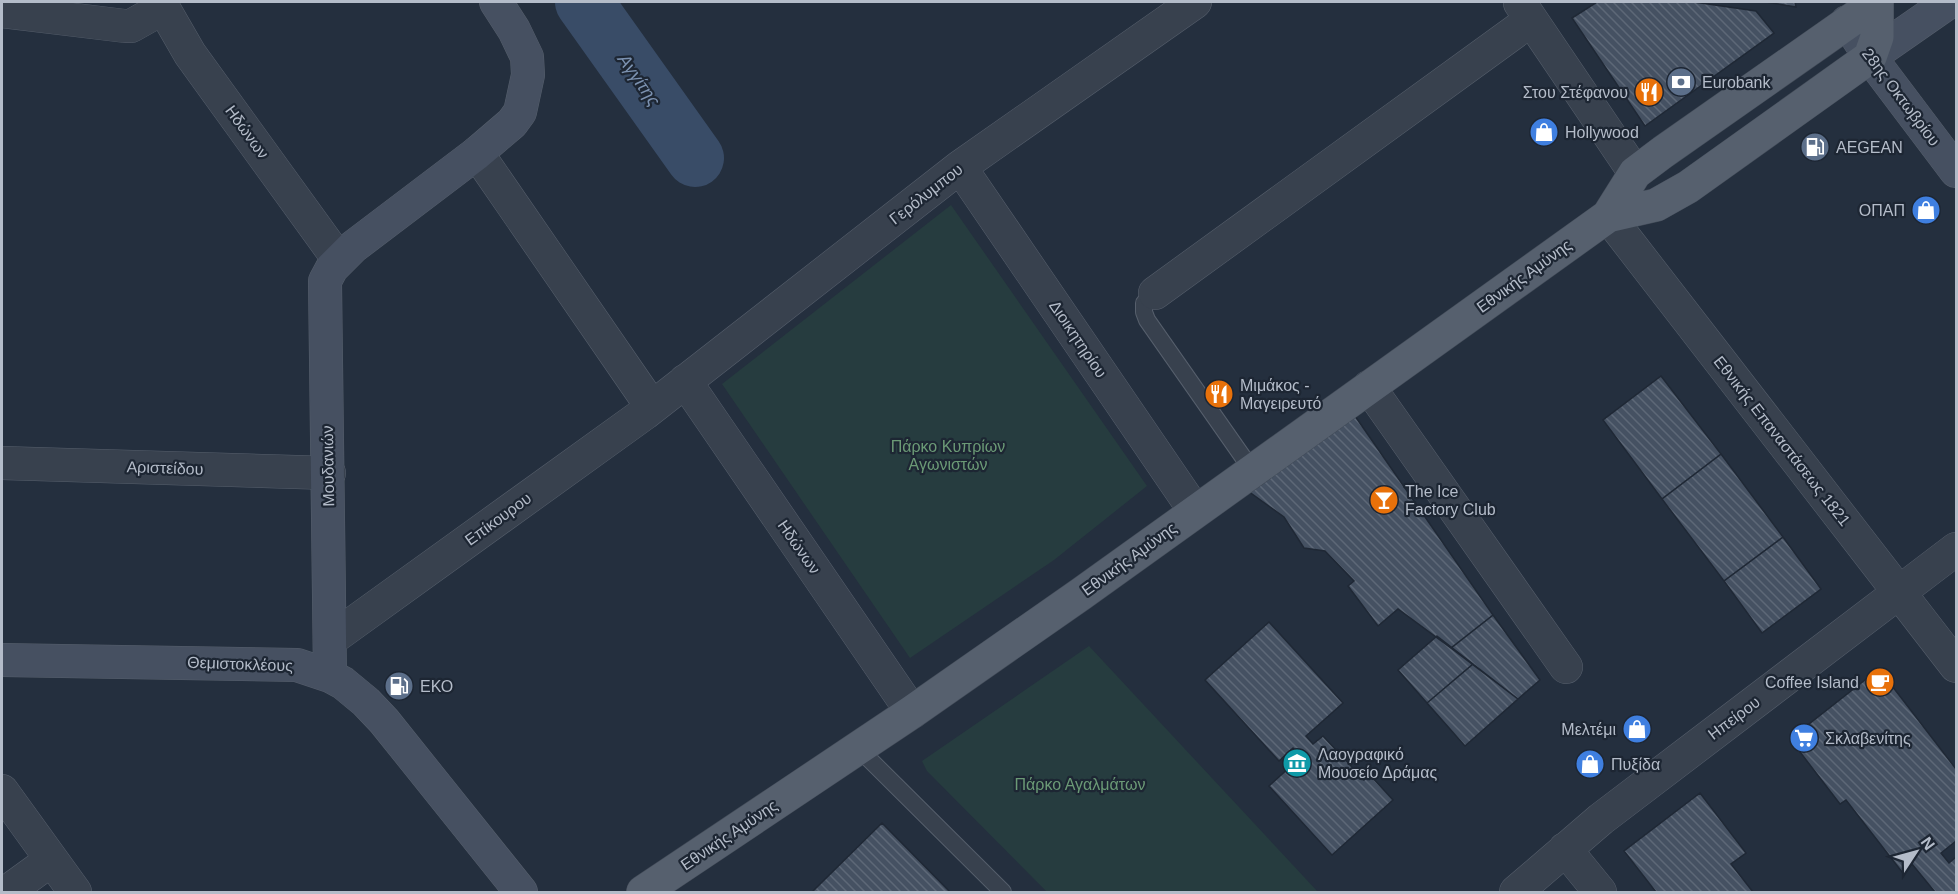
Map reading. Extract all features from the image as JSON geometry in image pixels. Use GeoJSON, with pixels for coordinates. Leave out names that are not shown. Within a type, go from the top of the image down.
{"type":"FeatureCollection","features":[{"type":"Feature","properties":{"kind":"main road"},"geometry":{"type":"LineString","coordinates":[[1870,57],[1877,37],[1877,2]]}},
{"type":"Feature","properties":{"kind":"main road","name":"Εθνικής Αμύνης"},"geometry":{"type":"LineString","coordinates":[[644,892],[1072,600],[1608,216],[1635,173],[1843,12],[1877,2]]}},
{"type":"Feature","properties":{"kind":"main road","name":"Εθνικής Αμύνης"},"geometry":{"type":"LineString","coordinates":[[1608,216],[1656,205],[1688,187],[1870,57]]}},
{"type":"Feature","properties":{"kind":"main road"},"geometry":{"type":"LineString","coordinates":[[676,892],[703,852]]}},
{"type":"Feature","properties":{"kind":"street"},"geometry":{"type":"LineString","coordinates":[[339,260],[477,153],[512,123],[520,112],[528,75],[527,57],[514,30],[496,2]]}},
{"type":"Feature","properties":{"kind":"street","name":"Γερόλυμπου"},"geometry":{"type":"LineString","coordinates":[[667,395],[960,167],[1195,2]]}},
{"type":"Feature","properties":{"kind":"street","name":"Εθνικής Αμύνης"},"geometry":{"type":"LineString","coordinates":[[1870,57],[1949,2]]}},
{"type":"Feature","properties":{"kind":"street"},"geometry":{"type":"LineString","coordinates":[[2,11],[131,26],[162,5]]}},
{"type":"Feature","properties":{"kind":"street","name":"Ηδώνων"},"geometry":{"type":"LineString","coordinates":[[162,5],[190,54],[339,260]]}},
{"type":"Feature","properties":{"kind":"street"},"geometry":{"type":"LineString","coordinates":[[1155,293],[1525,11],[1635,173]]}},
{"type":"Feature","properties":{"kind":"street","name":"28ης Οκτωβρίου"},"geometry":{"type":"LineString","coordinates":[[1843,12],[1870,57],[1956,171]]}},
{"type":"Feature","properties":{"kind":"street","name":"Ηδώνων"},"geometry":{"type":"LineString","coordinates":[[477,153],[912,711]]}},
{"type":"Feature","properties":{"kind":"street","name":"Διοικητηρίου"},"geometry":{"type":"LineString","coordinates":[[960,167],[1195,511]]}},
{"type":"Feature","properties":{"kind":"street","name":"Εθνικής Επαναστάσεως 1821"},"geometry":{"type":"LineString","coordinates":[[1608,216],[1956,666]]}},
{"type":"Feature","properties":{"kind":"street","name":"Μουδανιών"},"geometry":{"type":"LineString","coordinates":[[330,676],[329,473],[324,289],[327,277],[339,260]]}},
{"type":"Feature","properties":{"kind":"street"},"geometry":{"type":"LineString","coordinates":[[1369,387],[1566,667]]}},
{"type":"Feature","properties":{"kind":"street","name":"Επίκουρου"},"geometry":{"type":"LineString","coordinates":[[330,640],[667,395]]}},
{"type":"Feature","properties":{"kind":"street","name":"Αριστείδου"},"geometry":{"type":"LineString","coordinates":[[2,464],[329,473]]}},
{"type":"Feature","properties":{"kind":"street","name":"Ηπείρου"},"geometry":{"type":"LineString","coordinates":[[1516,892],[1601,819],[1956,549]]}},
{"type":"Feature","properties":{"kind":"street","name":"Θεμιστοκλέους"},"geometry":{"type":"LineString","coordinates":[[2,660],[297,665],[330,676],[355,692],[384,721],[520,892]]}},
{"type":"Feature","properties":{"kind":"street"},"geometry":{"type":"LineString","coordinates":[[2,791],[75,892]]}},
{"type":"Feature","properties":{"kind":"street"},"geometry":{"type":"LineString","coordinates":[[1565,849],[1600,892]]}},
{"type":"Feature","properties":{"kind":"street"},"geometry":{"type":"LineString","coordinates":[[7,892],[51,860]]}},
{"type":"Feature","properties":{"kind":"lane"},"geometry":{"type":"LineString","coordinates":[[1155,293],[1144,303],[1147,320],[1252,470]]}},
{"type":"Feature","properties":{"kind":"lane"},"geometry":{"type":"LineString","coordinates":[[858,748],[1003,892]]}},
{"type":"Feature","properties":{"kind":"green space","name":"Πάρκο Κυπρίων Αγωνιστών"},"geometry":{"type":"Polygon","coordinates":[[[951,205],[1147,486],[1054,560],[910,658],[722,384],[951,205]]]}},
{"type":"Feature","properties":{"kind":"green space","name":"Πάρκο Αγαλμάτων"},"geometry":{"type":"Polygon","coordinates":[[[1089,646],[1318,892],[1047,892],[927,771],[922,761],[1089,646]]]}},
{"type":"Feature","properties":{"kind":"building"},"geometry":{"type":"Polygon","coordinates":[[[1597,2],[1694,2],[1756,11],[1774,33],[1645,126],[1572,18],[1597,2]]]}},
{"type":"Feature","properties":{"kind":"building"},"geometry":{"type":"Polygon","coordinates":[[[1766,2],[1795,2],[1796,7],[1766,2]]]}},
{"type":"Feature","properties":{"kind":"building"},"geometry":{"type":"Polygon","coordinates":[[[1661,376],[1721,454],[1662,499],[1603,420],[1661,376]]]}},
{"type":"Feature","properties":{"kind":"building"},"geometry":{"type":"Polygon","coordinates":[[[1355,416],[1493,615],[1451,648],[1398,609],[1378,626],[1348,586],[1354,581],[1325,551],[1304,548],[1284,517],[1248,491],[1355,416]]]}},
{"type":"Feature","properties":{"kind":"building"},"geometry":{"type":"Polygon","coordinates":[[[1721,454],[1783,537],[1724,581],[1662,499],[1721,454]]]}},
{"type":"Feature","properties":{"kind":"building"},"geometry":{"type":"Polygon","coordinates":[[[1783,537],[1821,589],[1762,633],[1724,581],[1783,537]]]}},
{"type":"Feature","properties":{"kind":"building"},"geometry":{"type":"Polygon","coordinates":[[[1493,615],[1540,680],[1518,699],[1451,648],[1493,615]]]}},
{"type":"Feature","properties":{"kind":"building"},"geometry":{"type":"Polygon","coordinates":[[[1269,622],[1343,703],[1306,736],[1313,744],[1323,736],[1364,780],[1370,775],[1393,800],[1332,855],[1269,786],[1301,757],[1293,748],[1279,761],[1205,680],[1269,622]]]}},
{"type":"Feature","properties":{"kind":"building"},"geometry":{"type":"Polygon","coordinates":[[[1437,636],[1473,664],[1427,703],[1398,670],[1437,636]]]}},
{"type":"Feature","properties":{"kind":"building"},"geometry":{"type":"Polygon","coordinates":[[[1473,664],[1518,699],[1465,746],[1427,703],[1473,664]]]}},
{"type":"Feature","properties":{"kind":"building"},"geometry":{"type":"Polygon","coordinates":[[[1879,669],[1956,769],[1956,841],[1941,853],[1949,863],[1956,857],[1956,892],[1935,892],[1912,864],[1902,872],[1846,800],[1840,804],[1790,739],[1879,669]]]}},
{"type":"Feature","properties":{"kind":"building"},"geometry":{"type":"Polygon","coordinates":[[[1700,793],[1746,853],[1731,864],[1753,892],[1656,892],[1624,851],[1700,793]]]}},
{"type":"Feature","properties":{"kind":"building"},"geometry":{"type":"Polygon","coordinates":[[[882,823],[950,892],[812,892],[882,823]]]}},
{"type":"Feature","properties":{"kind":"waterway","name":"Αγγίτης"},"geometry":{"type":"LineString","coordinates":[[584,2],[695,158]]}},
{"type":"Feature","properties":{"kind":"place","name":"Eurobank"},"geometry":{"type":"Point","coordinates":[1681,82]}},
{"type":"Feature","properties":{"kind":"place","name":"Στου Στέφανου"},"geometry":{"type":"Point","coordinates":[1649,92]}},
{"type":"Feature","properties":{"kind":"place","name":"Hollywood"},"geometry":{"type":"Point","coordinates":[1544,132]}},
{"type":"Feature","properties":{"kind":"place","name":"AEGEAN"},"geometry":{"type":"Point","coordinates":[1815,147]}},
{"type":"Feature","properties":{"kind":"place","name":"ΟΠΑΠ"},"geometry":{"type":"Point","coordinates":[1926,210]}},
{"type":"Feature","properties":{"kind":"place","name":"Μιμάκος - Μαγειρευτό"},"geometry":{"type":"Point","coordinates":[1219,394]}},
{"type":"Feature","properties":{"kind":"place","name":"The Ice Factory Club"},"geometry":{"type":"Point","coordinates":[1384,500]}},
{"type":"Feature","properties":{"kind":"place","name":"Coffee Island"},"geometry":{"type":"Point","coordinates":[1880,682]}},
{"type":"Feature","properties":{"kind":"place","name":"ΕΚΟ"},"geometry":{"type":"Point","coordinates":[399,686]}},
{"type":"Feature","properties":{"kind":"place","name":"Μελτέμι"},"geometry":{"type":"Point","coordinates":[1637,729]}},
{"type":"Feature","properties":{"kind":"place","name":"Σκλαβενίτης"},"geometry":{"type":"Point","coordinates":[1804,738]}},
{"type":"Feature","properties":{"kind":"place","name":"Λαογραφικό Μουσείο Δράμας"},"geometry":{"type":"Point","coordinates":[1297,763]}},
{"type":"Feature","properties":{"kind":"place","name":"Πυξίδα"},"geometry":{"type":"Point","coordinates":[1590,764]}}]}
